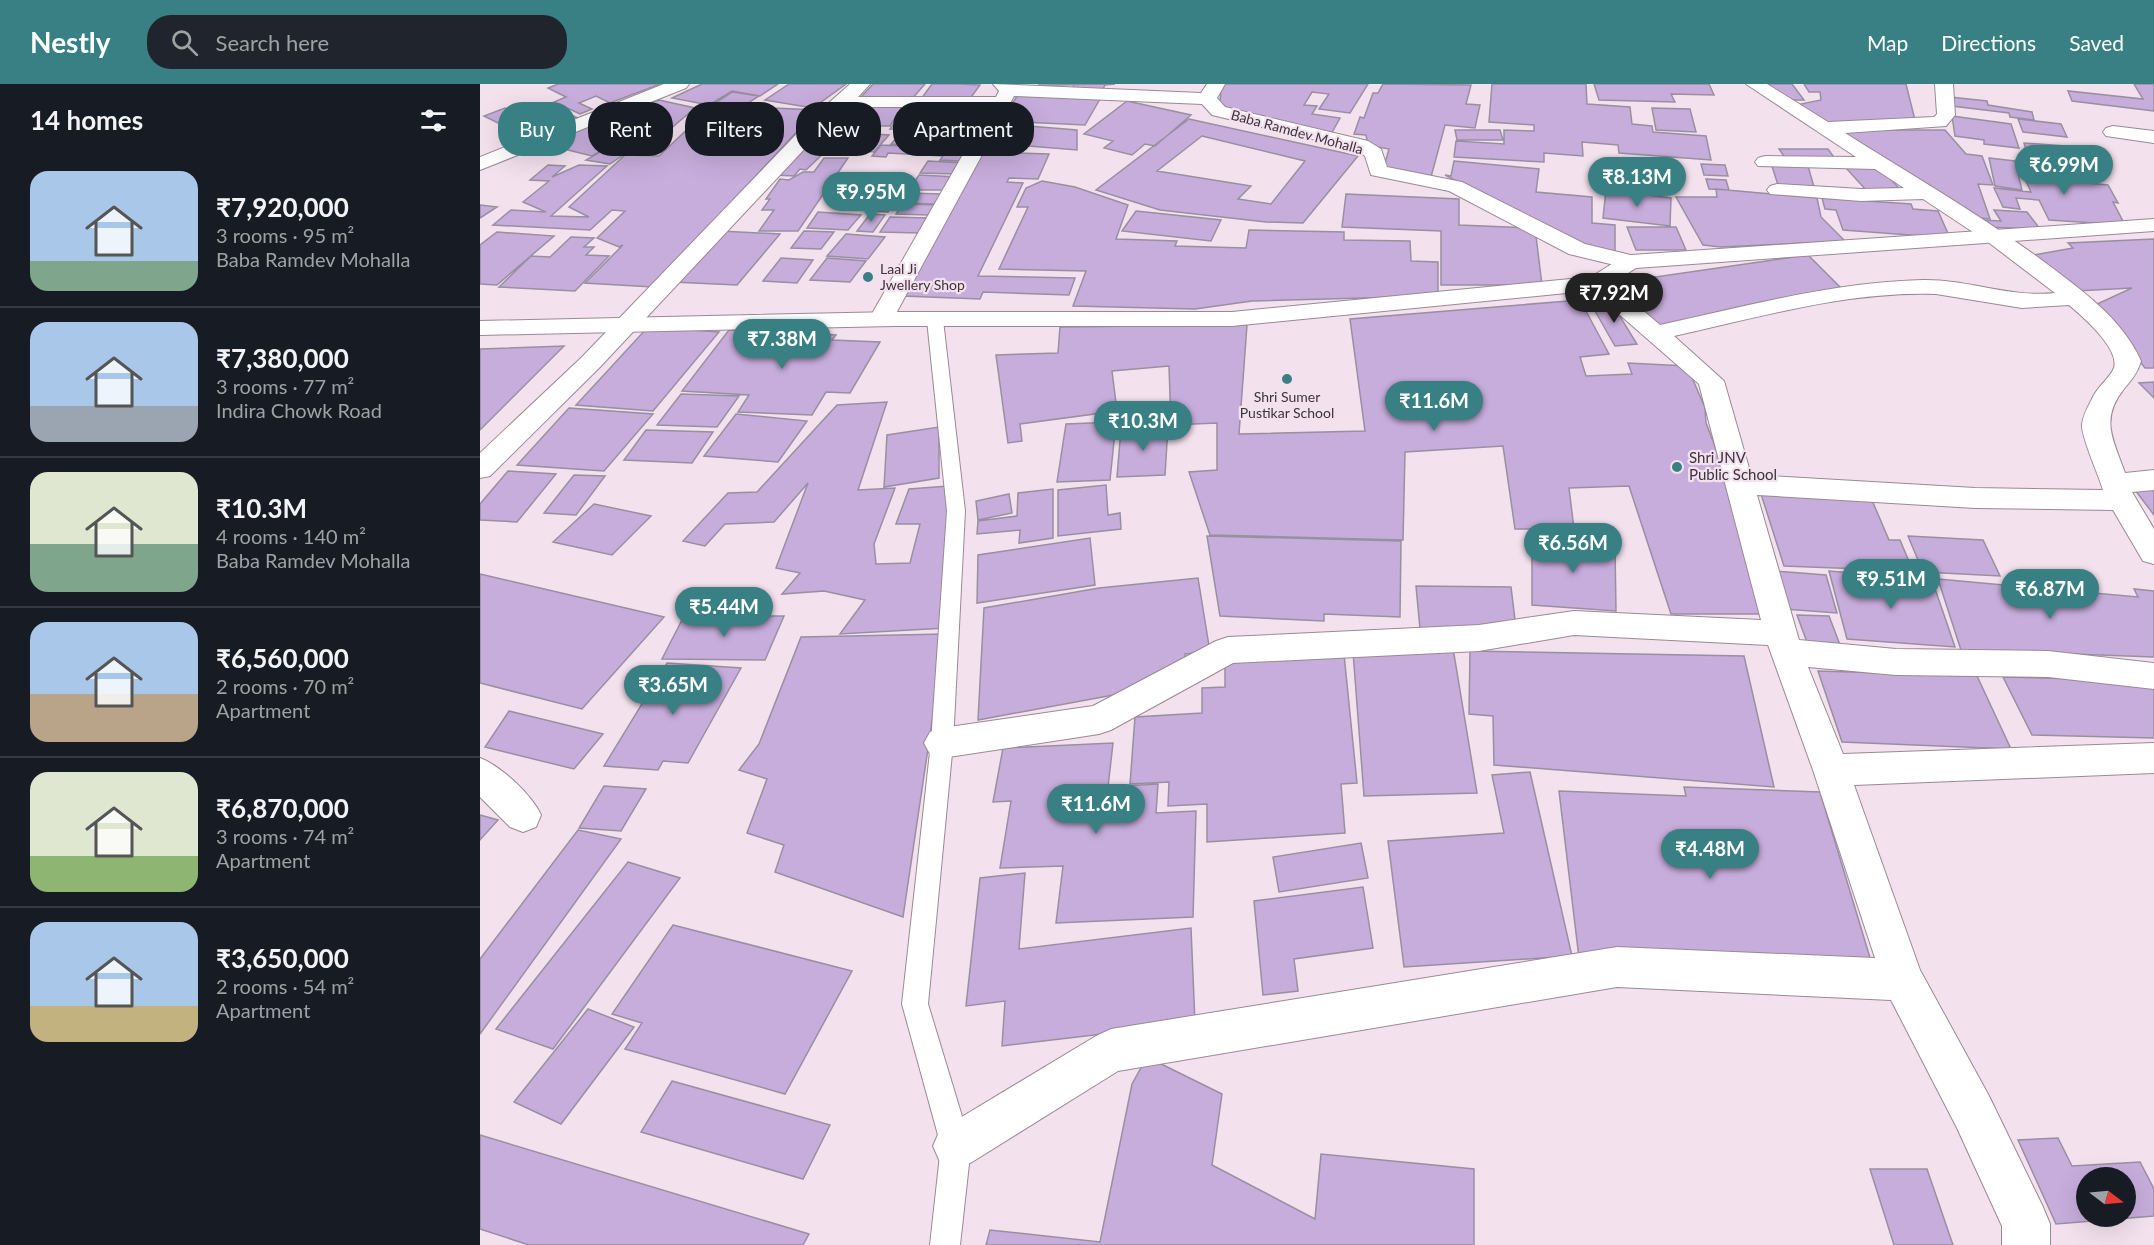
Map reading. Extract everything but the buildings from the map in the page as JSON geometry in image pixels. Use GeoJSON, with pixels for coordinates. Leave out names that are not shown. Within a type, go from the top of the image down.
{"type":"FeatureCollection","features":[{"type":"Feature","properties":{"kind":"street"},"geometry":{"type":"LineString","coordinates":[[480,164],[680,84]]}},
{"type":"Feature","properties":{"kind":"street"},"geometry":{"type":"LineString","coordinates":[[841,102],[861,84]]}},
{"type":"Feature","properties":{"kind":"street"},"geometry":{"type":"LineString","coordinates":[[1755,84],[1876,163],[1930,193],[1996,237],[2096,316],[2122,347],[2128,361],[2125,373],[2112,386],[2098,412],[2095,427],[2118,492],[2154,553]]}},
{"type":"Feature","properties":{"kind":"street"},"geometry":{"type":"LineString","coordinates":[[1825,128],[1939,122],[1946,115],[1944,84]]}},
{"type":"Feature","properties":{"kind":"street"},"geometry":{"type":"LineString","coordinates":[[841,102],[1006,90],[1212,91]]}},
{"type":"Feature","properties":{"kind":"street"},"geometry":{"type":"LineString","coordinates":[[881,319],[1006,90]]}},
{"type":"Feature","properties":{"kind":"street","name":"Baba Ramdev Mohalla"},"geometry":{"type":"LineString","coordinates":[[1212,91],[1219,111],[1360,145],[1374,153],[1378,171],[1455,186],[1577,249],[1631,262]]}},
{"type":"Feature","properties":{"kind":"street"},"geometry":{"type":"LineString","coordinates":[[2113,132],[2154,137]]}},
{"type":"Feature","properties":{"kind":"street"},"geometry":{"type":"LineString","coordinates":[[480,469],[591,362],[796,146]]}},
{"type":"Feature","properties":{"kind":"street"},"geometry":{"type":"LineString","coordinates":[[1766,162],[1876,163]]}},
{"type":"Feature","properties":{"kind":"street"},"geometry":{"type":"LineString","coordinates":[[1777,190],[1861,195],[1930,193]]}},
{"type":"Feature","properties":{"kind":"street"},"geometry":{"type":"LineString","coordinates":[[480,328],[881,319],[1232,319],[1597,284],[1631,262],[2154,225]]}},
{"type":"Feature","properties":{"kind":"street"},"geometry":{"type":"LineString","coordinates":[[1597,284],[1712,381],[1783,642],[1831,770],[1903,980],[1973,1112],[2026,1224],[2026,1245]]}},
{"type":"Feature","properties":{"kind":"street"},"geometry":{"type":"LineString","coordinates":[[1656,333],[1817,299],[1906,288],[1957,288],[2031,302],[2074,297]]}},
{"type":"Feature","properties":{"kind":"street"},"geometry":{"type":"LineString","coordinates":[[1740,484],[1975,498],[2118,492],[2154,480]]}},
{"type":"Feature","properties":{"kind":"street"},"geometry":{"type":"LineString","coordinates":[[942,743],[1099,720],[1228,650],[1479,638],[1574,623],[1783,642],[1896,662],[2048,664],[2154,676]]}},
{"type":"Feature","properties":{"kind":"street"},"geometry":{"type":"LineString","coordinates":[[1831,770],[2154,758]]}},
{"type":"Feature","properties":{"kind":"street"},"geometry":{"type":"LineString","coordinates":[[480,774],[523,815]]}},
{"type":"Feature","properties":{"kind":"street"},"geometry":{"type":"LineString","coordinates":[[956,1146],[1111,1051],[1617,967],[1903,980]]}},
{"type":"Feature","properties":{"kind":"lane"},"geometry":{"type":"LineString","coordinates":[[935,320],[956,511],[942,743],[915,1004],[956,1146],[945,1245]]}},
{"type":"Feature","properties":{"kind":"place","name":"Laal Ji Jwellery Shop"},"geometry":{"type":"Point","coordinates":[868,277]}},
{"type":"Feature","properties":{"kind":"place","name":"Shri Sumer Pustikar School"},"geometry":{"type":"Point","coordinates":[1287,379]}},
{"type":"Feature","properties":{"kind":"place","name":"Shri JNV Public School"},"geometry":{"type":"Point","coordinates":[1677,467]}}]}
